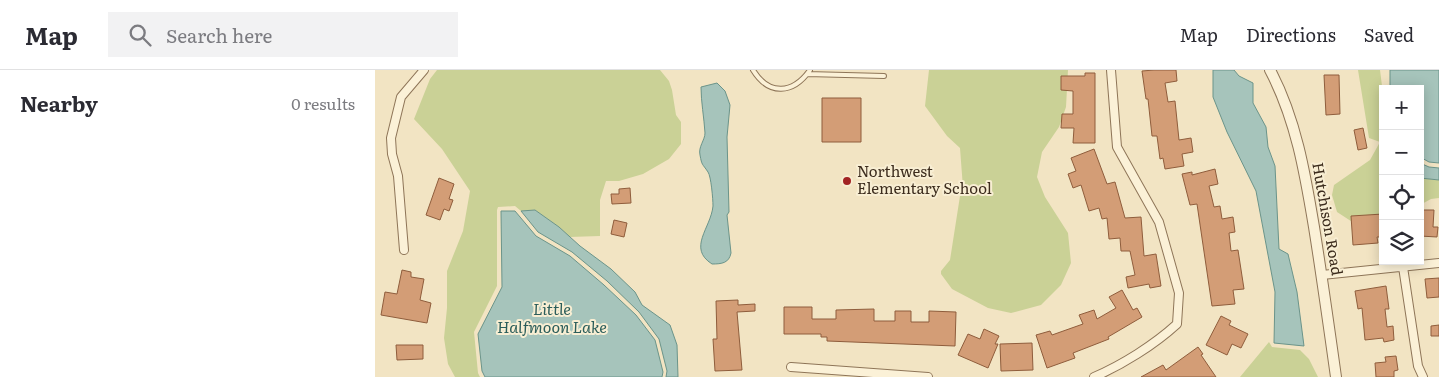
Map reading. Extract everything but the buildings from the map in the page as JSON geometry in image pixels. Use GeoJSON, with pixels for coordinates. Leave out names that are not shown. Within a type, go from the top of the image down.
{"type":"FeatureCollection","features":[{"type":"Feature","properties":{"kind":"street"},"geometry":{"type":"LineString","coordinates":[[405,250],[398,176],[392,154],[391,138],[401,97],[424,70]]}},
{"type":"Feature","properties":{"kind":"street"},"geometry":{"type":"LineString","coordinates":[[1094,377],[1164,336],[1177,324],[1179,294],[1159,222],[1117,147],[1111,70]]}},
{"type":"Feature","properties":{"kind":"street","name":"Hutchison Road"},"geometry":{"type":"LineString","coordinates":[[1270,70],[1293,124],[1303,163],[1322,276],[1336,377]]}},
{"type":"Feature","properties":{"kind":"street"},"geometry":{"type":"LineString","coordinates":[[1322,276],[1439,262]]}},
{"type":"Feature","properties":{"kind":"street"},"geometry":{"type":"LineString","coordinates":[[1403,267],[1418,366],[1423,377]]}},
{"type":"Feature","properties":{"kind":"street"},"geometry":{"type":"LineString","coordinates":[[791,367],[928,377]]}},
{"type":"Feature","properties":{"kind":"lane"},"geometry":{"type":"LineString","coordinates":[[753,70],[766,85],[784,89],[794,86],[809,72],[884,76]]}},
{"type":"Feature","properties":{"kind":"green space"},"geometry":{"type":"Polygon","coordinates":[[[437,70],[660,70],[669,81],[676,115],[681,122],[681,144],[669,159],[643,174],[619,181],[606,181],[600,200],[600,236],[569,237],[559,227],[535,210],[521,211],[515,206],[498,207],[497,286],[474,332],[480,377],[455,377],[448,364],[444,338],[447,308],[447,271],[463,231],[470,191],[442,149],[414,119],[430,79],[437,70]]]}},
{"type":"Feature","properties":{"kind":"green space"},"geometry":{"type":"Polygon","coordinates":[[[929,70],[1068,70],[1066,107],[1059,127],[1042,152],[1037,177],[1045,197],[1068,233],[1071,263],[1061,285],[1041,305],[1011,313],[988,308],[952,289],[941,274],[941,271],[950,260],[960,196],[963,188],[960,148],[947,136],[925,106],[929,70]]]}},
{"type":"Feature","properties":{"kind":"green space"},"geometry":{"type":"Polygon","coordinates":[[[1358,70],[1380,70],[1382,85],[1379,85],[1379,142],[1369,138],[1358,70]]]}},
{"type":"Feature","properties":{"kind":"green space"},"geometry":{"type":"Polygon","coordinates":[[[1379,144],[1379,222],[1360,227],[1337,212],[1332,195],[1334,185],[1370,160],[1379,144]]]}},
{"type":"Feature","properties":{"kind":"green space"},"geometry":{"type":"Polygon","coordinates":[[[1424,178],[1439,180],[1439,198],[1424,203],[1424,178]]]}},
{"type":"Feature","properties":{"kind":"green space"},"geometry":{"type":"Polygon","coordinates":[[[1269,342],[1272,347],[1300,350],[1309,359],[1318,377],[1240,377],[1269,342]]]}},
{"type":"Feature","properties":{"kind":"water"},"geometry":{"type":"Polygon","coordinates":[[[1213,70],[1234,70],[1239,76],[1253,83],[1253,103],[1266,127],[1268,147],[1275,166],[1279,249],[1288,254],[1297,292],[1304,346],[1274,343],[1275,292],[1256,191],[1227,132],[1213,97],[1213,70]]]}},
{"type":"Feature","properties":{"kind":"water"},"geometry":{"type":"Polygon","coordinates":[[[1390,70],[1439,70],[1439,163],[1424,159],[1424,85],[1390,85],[1390,70]]]}},
{"type":"Feature","properties":{"kind":"water"},"geometry":{"type":"Polygon","coordinates":[[[717,83],[725,91],[730,105],[727,137],[729,212],[727,215],[731,253],[729,259],[724,262],[712,264],[701,251],[702,237],[713,206],[710,178],[702,163],[700,152],[705,133],[701,87],[717,83]]]}},
{"type":"Feature","properties":{"kind":"water"},"geometry":{"type":"Polygon","coordinates":[[[1424,165],[1439,168],[1439,180],[1424,178],[1424,165]]]}},
{"type":"Feature","properties":{"kind":"water"},"geometry":{"type":"Polygon","coordinates":[[[535,210],[611,269],[635,292],[642,305],[670,325],[677,345],[678,377],[666,377],[667,371],[659,339],[639,312],[607,281],[572,252],[538,232],[521,211],[535,210]]]}},
{"type":"Feature","properties":{"kind":"water","name":"Little Halfmoon Lake"},"geometry":{"type":"Polygon","coordinates":[[[501,211],[515,211],[536,236],[570,256],[636,315],[655,340],[663,372],[662,377],[485,377],[482,371],[478,334],[502,287],[501,211]]]}},
{"type":"Feature","properties":{"kind":"place","name":"Northwest Elementary School"},"geometry":{"type":"Point","coordinates":[847,181]}}]}
